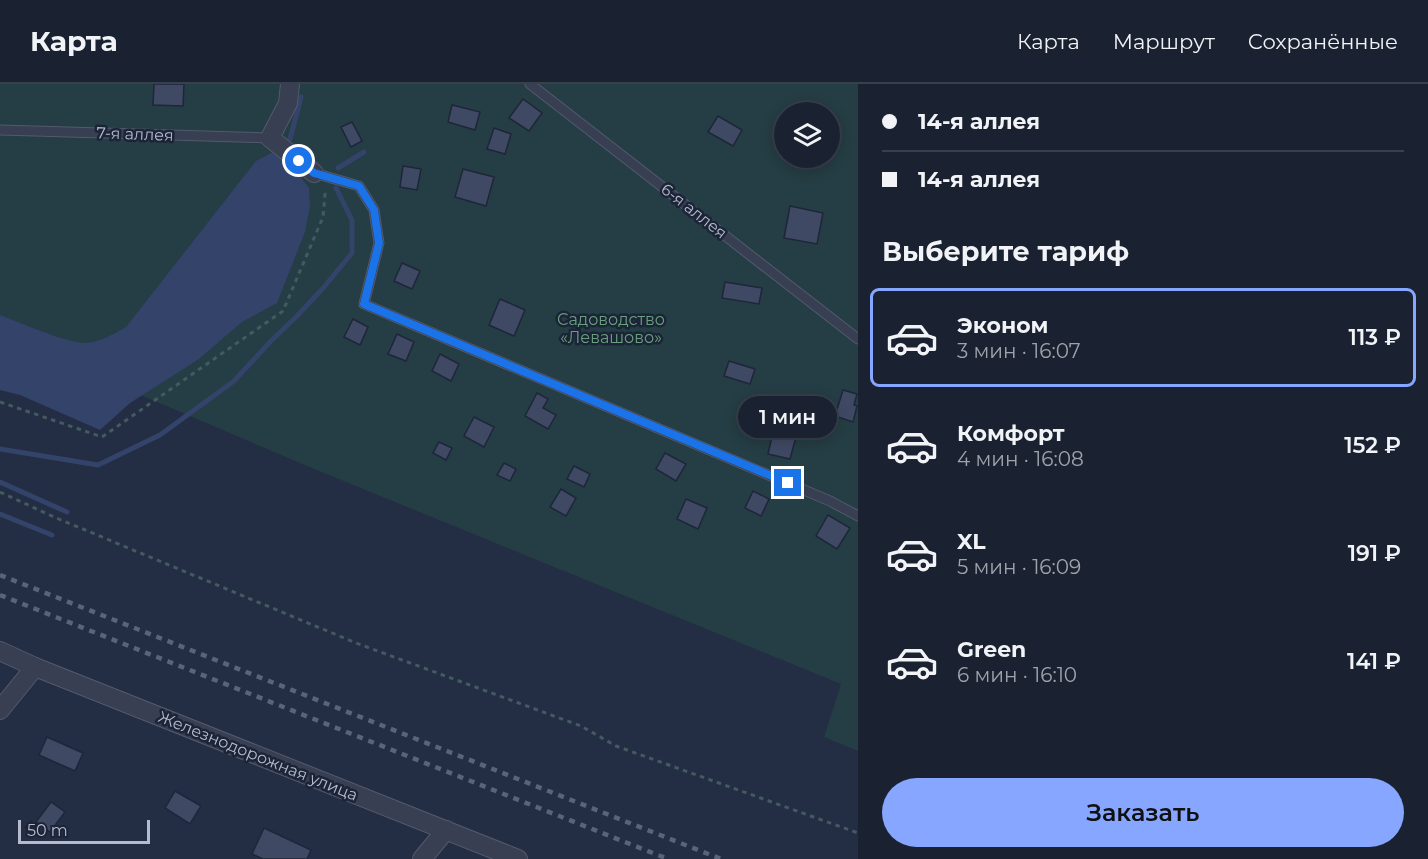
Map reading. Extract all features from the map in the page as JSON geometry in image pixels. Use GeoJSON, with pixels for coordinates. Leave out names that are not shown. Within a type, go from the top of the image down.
{"type":"FeatureCollection","features":[{"type":"Feature","properties":{"kind":"street"},"geometry":{"type":"LineString","coordinates":[[290,84],[288,103],[270,138],[314,173]]}},
{"type":"Feature","properties":{"kind":"street","name":"Железнодорожная улица"},"geometry":{"type":"LineString","coordinates":[[0,651],[35,667],[518,859]]}},
{"type":"Feature","properties":{"kind":"street"},"geometry":{"type":"LineString","coordinates":[[0,710],[35,667]]}},
{"type":"Feature","properties":{"kind":"street"},"geometry":{"type":"LineString","coordinates":[[422,859],[446,830]]}},
{"type":"Feature","properties":{"kind":"lane","name":"6-я аллея"},"geometry":{"type":"LineString","coordinates":[[530,84],[858,339]]}},
{"type":"Feature","properties":{"kind":"lane","name":"7-я аллея"},"geometry":{"type":"LineString","coordinates":[[0,130],[270,138]]}},
{"type":"Feature","properties":{"kind":"lane"},"geometry":{"type":"LineString","coordinates":[[314,173],[359,186],[374,210],[379,243],[364,304],[830,501],[858,516]]}},
{"type":"Feature","properties":{"kind":"path"},"geometry":{"type":"LineString","coordinates":[[0,402],[102,438],[283,311],[323,217],[326,195],[314,173]]}},
{"type":"Feature","properties":{"kind":"path"},"geometry":{"type":"LineString","coordinates":[[0,492],[54,517],[356,643],[581,726],[616,746],[858,833]]}},
{"type":"Feature","properties":{"kind":"green space","name":"Садоводство «Левашово»"},"geometry":{"type":"Polygon","coordinates":[[[0,84],[858,84],[858,751],[824,737],[841,684],[314,469],[0,335],[0,84]]]}},
{"type":"Feature","properties":{"kind":"water"},"geometry":{"type":"Polygon","coordinates":[[[271,153],[282,153],[309,188],[310,206],[305,232],[277,303],[242,322],[199,359],[130,403],[100,430],[20,395],[0,390],[0,315],[56,336],[87,343],[98,341],[126,327],[256,161],[271,153]]]}},
{"type":"Feature","properties":{"kind":"building"},"geometry":{"type":"Polygon","coordinates":[[[154,84],[184,84],[183,106],[153,105],[154,84]]]}},
{"type":"Feature","properties":{"kind":"building"},"geometry":{"type":"Polygon","coordinates":[[[523,99],[542,113],[529,131],[509,118],[523,99]]]}},
{"type":"Feature","properties":{"kind":"building"},"geometry":{"type":"Polygon","coordinates":[[[452,105],[480,112],[475,130],[448,122],[452,105]]]}},
{"type":"Feature","properties":{"kind":"building"},"geometry":{"type":"Polygon","coordinates":[[[718,116],[742,130],[733,146],[708,132],[718,116]]]}},
{"type":"Feature","properties":{"kind":"building"},"geometry":{"type":"Polygon","coordinates":[[[352,122],[362,141],[351,147],[341,127],[352,122]]]}},
{"type":"Feature","properties":{"kind":"building"},"geometry":{"type":"Polygon","coordinates":[[[494,128],[511,134],[505,154],[487,149],[494,128]]]}},
{"type":"Feature","properties":{"kind":"building"},"geometry":{"type":"Polygon","coordinates":[[[403,166],[421,169],[417,190],[400,187],[403,166]]]}},
{"type":"Feature","properties":{"kind":"building"},"geometry":{"type":"Polygon","coordinates":[[[463,169],[494,177],[486,206],[455,197],[463,169]]]}},
{"type":"Feature","properties":{"kind":"building"},"geometry":{"type":"Polygon","coordinates":[[[790,206],[823,213],[817,244],[784,238],[790,206]]]}},
{"type":"Feature","properties":{"kind":"building"},"geometry":{"type":"Polygon","coordinates":[[[402,263],[420,271],[412,289],[394,281],[402,263]]]}},
{"type":"Feature","properties":{"kind":"building"},"geometry":{"type":"Polygon","coordinates":[[[725,282],[762,288],[759,304],[722,298],[725,282]]]}},
{"type":"Feature","properties":{"kind":"building"},"geometry":{"type":"Polygon","coordinates":[[[500,299],[525,310],[514,336],[489,325],[500,299]]]}},
{"type":"Feature","properties":{"kind":"building"},"geometry":{"type":"Polygon","coordinates":[[[353,319],[368,327],[360,345],[344,337],[353,319]]]}},
{"type":"Feature","properties":{"kind":"building"},"geometry":{"type":"Polygon","coordinates":[[[397,334],[414,342],[406,361],[388,354],[397,334]]]}},
{"type":"Feature","properties":{"kind":"building"},"geometry":{"type":"Polygon","coordinates":[[[440,354],[459,364],[451,381],[432,371],[440,354]]]}},
{"type":"Feature","properties":{"kind":"building"},"geometry":{"type":"Polygon","coordinates":[[[729,361],[755,369],[750,384],[724,376],[729,361]]]}},
{"type":"Feature","properties":{"kind":"building"},"geometry":{"type":"Polygon","coordinates":[[[843,390],[857,394],[853,422],[835,416],[843,390]]]}},
{"type":"Feature","properties":{"kind":"building"},"geometry":{"type":"Polygon","coordinates":[[[537,393],[548,399],[543,408],[556,415],[548,429],[525,416],[537,393]]]}},
{"type":"Feature","properties":{"kind":"building"},"geometry":{"type":"Polygon","coordinates":[[[474,417],[494,427],[484,447],[464,436],[474,417]]]}},
{"type":"Feature","properties":{"kind":"building"},"geometry":{"type":"Polygon","coordinates":[[[774,428],[797,433],[790,459],[768,454],[774,428]]]}},
{"type":"Feature","properties":{"kind":"building"},"geometry":{"type":"Polygon","coordinates":[[[439,442],[452,448],[446,460],[433,453],[439,442]]]}},
{"type":"Feature","properties":{"kind":"building"},"geometry":{"type":"Polygon","coordinates":[[[665,453],[686,464],[676,481],[656,469],[665,453]]]}},
{"type":"Feature","properties":{"kind":"building"},"geometry":{"type":"Polygon","coordinates":[[[504,463],[516,469],[510,481],[497,475],[504,463]]]}},
{"type":"Feature","properties":{"kind":"building"},"geometry":{"type":"Polygon","coordinates":[[[574,466],[590,474],[584,487],[567,479],[574,466]]]}},
{"type":"Feature","properties":{"kind":"building"},"geometry":{"type":"Polygon","coordinates":[[[561,489],[576,498],[566,516],[550,507],[561,489]]]}},
{"type":"Feature","properties":{"kind":"building"},"geometry":{"type":"Polygon","coordinates":[[[753,491],[769,499],[761,516],[745,508],[753,491]]]}},
{"type":"Feature","properties":{"kind":"building"},"geometry":{"type":"Polygon","coordinates":[[[686,499],[707,508],[698,529],[677,519],[686,499]]]}},
{"type":"Feature","properties":{"kind":"building"},"geometry":{"type":"Polygon","coordinates":[[[828,515],[850,528],[837,549],[816,536],[828,515]]]}},
{"type":"Feature","properties":{"kind":"building"},"geometry":{"type":"Polygon","coordinates":[[[47,737],[83,753],[75,771],[39,755],[47,737]]]}},
{"type":"Feature","properties":{"kind":"building"},"geometry":{"type":"Polygon","coordinates":[[[175,791],[201,806],[190,824],[165,808],[175,791]]]}},
{"type":"Feature","properties":{"kind":"building"},"geometry":{"type":"Polygon","coordinates":[[[51,802],[65,812],[50,832],[36,822],[51,802]]]}},
{"type":"Feature","properties":{"kind":"building"},"geometry":{"type":"Polygon","coordinates":[[[264,828],[311,850],[307,859],[263,859],[252,854],[264,828]]]}},
{"type":"Feature","properties":{"kind":"waterway"},"geometry":{"type":"LineString","coordinates":[[290,139],[301,97]]}},
{"type":"Feature","properties":{"kind":"waterway"},"geometry":{"type":"LineString","coordinates":[[338,168],[364,152]]}},
{"type":"Feature","properties":{"kind":"waterway"},"geometry":{"type":"LineString","coordinates":[[0,449],[98,465],[160,435],[234,381],[324,287],[352,253],[352,220],[336,188]]}},
{"type":"Feature","properties":{"kind":"waterway"},"geometry":{"type":"LineString","coordinates":[[0,482],[67,512]]}},
{"type":"Feature","properties":{"kind":"waterway"},"geometry":{"type":"LineString","coordinates":[[0,514],[52,535]]}},
{"type":"Feature","properties":{"kind":"railway"},"geometry":{"type":"LineString","coordinates":[[0,575],[721,859]]}},
{"type":"Feature","properties":{"kind":"railway"},"geometry":{"type":"LineString","coordinates":[[0,595],[668,859]]}},
{"type":"Feature","properties":{"kind":"route"},"geometry":{"type":"LineString","coordinates":[[299,161],[314,173],[359,186],[374,210],[379,243],[364,304],[788,483]]}}]}
